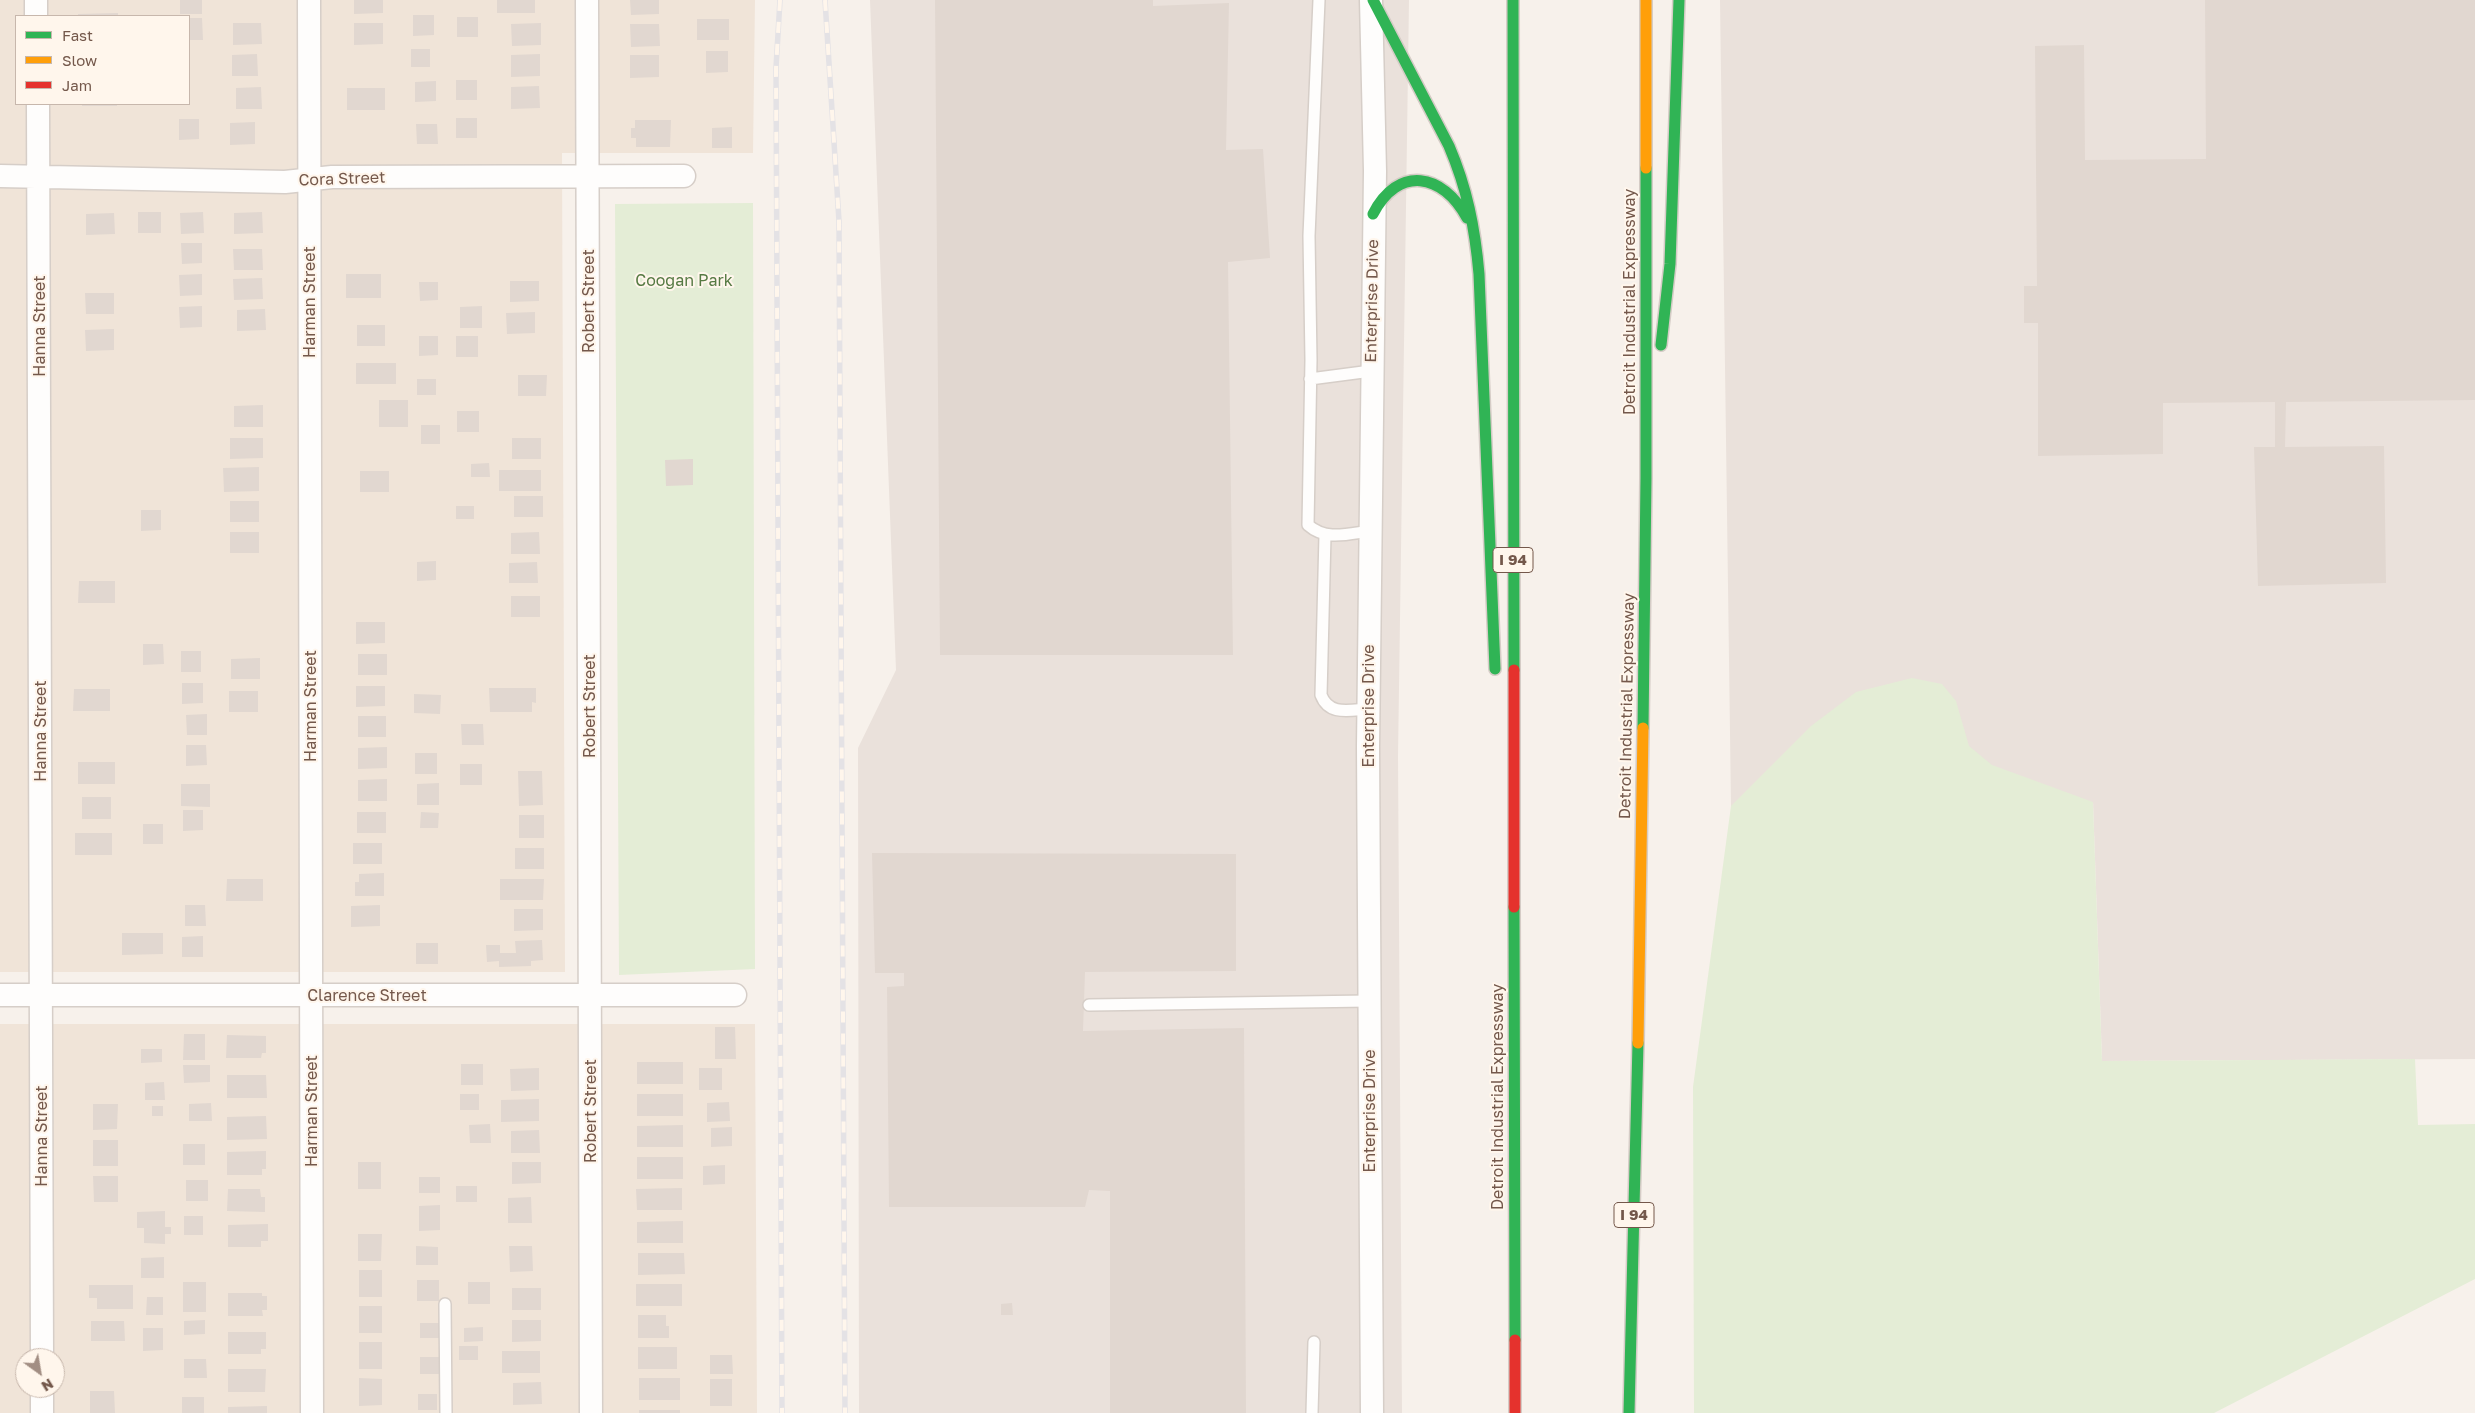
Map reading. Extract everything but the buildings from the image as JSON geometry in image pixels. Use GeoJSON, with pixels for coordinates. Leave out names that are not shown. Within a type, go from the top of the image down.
{"type":"FeatureCollection","features":[{"type":"Feature","properties":{"kind":"highway"},"geometry":{"type":"LineString","coordinates":[[1372,0],[1384,26],[1425,95],[1451,151],[1467,195],[1476,241],[1496,682]]}},
{"type":"Feature","properties":{"kind":"highway","name":"Detroit Industrial Expressway"},"geometry":{"type":"LineString","coordinates":[[1513,0],[1515,1413]]}},
{"type":"Feature","properties":{"kind":"highway","name":"Detroit Industrial Expressway"},"geometry":{"type":"LineString","coordinates":[[1629,1413],[1640,1017],[1646,478],[1646,0]]}},
{"type":"Feature","properties":{"kind":"highway"},"geometry":{"type":"LineString","coordinates":[[1646,478],[1670,264],[1679,0]]}},
{"type":"Feature","properties":{"kind":"highway"},"geometry":{"type":"LineString","coordinates":[[1373,214],[1382,197],[1397,185],[1406,181],[1426,181],[1442,186],[1456,199],[1464,212],[1476,241]]}},
{"type":"Feature","properties":{"kind":"highway"},"geometry":{"type":"LineString","coordinates":[[1502,831],[1514,1120]]}},
{"type":"Feature","properties":{"kind":"street"},"geometry":{"type":"LineString","coordinates":[[36,0],[36,15]]}},
{"type":"Feature","properties":{"kind":"street","name":"Harman Street"},"geometry":{"type":"LineString","coordinates":[[309,0],[312,1413]]}},
{"type":"Feature","properties":{"kind":"street","name":"Robert Street"},"geometry":{"type":"LineString","coordinates":[[587,0],[591,1413]]}},
{"type":"Feature","properties":{"kind":"street","name":"Enterprise Drive"},"geometry":{"type":"LineString","coordinates":[[1372,0],[1375,171],[1368,709],[1372,1413]]}},
{"type":"Feature","properties":{"kind":"street","name":"Hanna Street"},"geometry":{"type":"LineString","coordinates":[[38,105],[42,1348]]}},
{"type":"Feature","properties":{"kind":"street","name":"Cora Street"},"geometry":{"type":"LineString","coordinates":[[0,176],[285,182],[332,177],[684,176]]}},
{"type":"Feature","properties":{"kind":"street","name":"Clarence Street"},"geometry":{"type":"LineString","coordinates":[[0,995],[735,995]]}},
{"type":"Feature","properties":{"kind":"street"},"geometry":{"type":"LineString","coordinates":[[42,1398],[42,1413]]}},
{"type":"Feature","properties":{"kind":"lane"},"geometry":{"type":"LineString","coordinates":[[1319,0],[1309,236],[1308,524],[1316,532],[1325,535],[1370,531]]}},
{"type":"Feature","properties":{"kind":"lane"},"geometry":{"type":"LineString","coordinates":[[1310,379],[1372,371]]}},
{"type":"Feature","properties":{"kind":"lane"},"geometry":{"type":"LineString","coordinates":[[1325,535],[1321,695],[1324,703],[1334,710],[1368,709]]}},
{"type":"Feature","properties":{"kind":"lane"},"geometry":{"type":"LineString","coordinates":[[1088,1005],[1369,1000]]}},
{"type":"Feature","properties":{"kind":"lane"},"geometry":{"type":"LineString","coordinates":[[445,1304],[446,1413]]}},
{"type":"Feature","properties":{"kind":"lane"},"geometry":{"type":"LineString","coordinates":[[1312,1413],[1314,1342]]}},
{"type":"Feature","properties":{"kind":"shaded area"},"geometry":{"type":"Polygon","coordinates":[[[0,0],[755,0],[753,153],[562,153],[565,972],[0,972],[0,0]]]}},
{"type":"Feature","properties":{"kind":"shaded area"},"geometry":{"type":"Polygon","coordinates":[[[870,0],[1409,0],[1398,756],[1402,1413],[859,1413],[858,748],[896,670],[870,0]]]}},
{"type":"Feature","properties":{"kind":"shaded area"},"geometry":{"type":"Polygon","coordinates":[[[1720,0],[2475,0],[2475,1059],[2102,1061],[2093,802],[1731,806],[1720,0]]]}},
{"type":"Feature","properties":{"kind":"shaded area"},"geometry":{"type":"Polygon","coordinates":[[[0,1024],[755,1024],[757,1413],[0,1413],[0,1024]]]}},
{"type":"Feature","properties":{"kind":"green space","name":"Coogan Park"},"geometry":{"type":"Polygon","coordinates":[[[753,203],[755,969],[619,975],[615,204],[753,203]]]}},
{"type":"Feature","properties":{"kind":"green space"},"geometry":{"type":"Polygon","coordinates":[[[1912,678],[1942,684],[1956,701],[1969,746],[1992,765],[2093,802],[2102,1061],[2415,1059],[2418,1125],[2475,1124],[2475,1279],[2214,1413],[1694,1413],[1693,1087],[1731,806],[1811,726],[1856,692],[1912,678]]]}},
{"type":"Feature","properties":{"kind":"railway"},"geometry":{"type":"LineString","coordinates":[[780,0],[776,68],[782,1413]]}},
{"type":"Feature","properties":{"kind":"railway"},"geometry":{"type":"LineString","coordinates":[[825,0],[839,221],[845,1413]]}},
{"type":"Feature","properties":{"kind":"traffic: fast"},"geometry":{"type":"LineString","coordinates":[[1373,0],[1449,146],[1461,177],[1475,240],[1479,274],[1495,669]]}},
{"type":"Feature","properties":{"kind":"traffic: fast"},"geometry":{"type":"LineString","coordinates":[[1513,0],[1514,670]]}},
{"type":"Feature","properties":{"kind":"traffic: fast"},"geometry":{"type":"LineString","coordinates":[[1661,345],[1670,264],[1679,0]]}},
{"type":"Feature","properties":{"kind":"traffic: fast"},"geometry":{"type":"LineString","coordinates":[[1643,728],[1646,478],[1646,168]]}},
{"type":"Feature","properties":{"kind":"traffic: fast"},"geometry":{"type":"LineString","coordinates":[[1373,214],[1383,198],[1395,188],[1407,182],[1420,181],[1433,184],[1446,192],[1457,203],[1467,218]]}},
{"type":"Feature","properties":{"kind":"traffic: fast"},"geometry":{"type":"LineString","coordinates":[[1514,907],[1515,1340]]}},
{"type":"Feature","properties":{"kind":"traffic: fast"},"geometry":{"type":"LineString","coordinates":[[1629,1413],[1638,1043]]}},
{"type":"Feature","properties":{"kind":"traffic: slow"},"geometry":{"type":"LineString","coordinates":[[1646,0],[1646,168]]}},
{"type":"Feature","properties":{"kind":"traffic: slow"},"geometry":{"type":"LineString","coordinates":[[1638,1043],[1643,728]]}},
{"type":"Feature","properties":{"kind":"traffic: jam"},"geometry":{"type":"LineString","coordinates":[[1514,670],[1514,907]]}},
{"type":"Feature","properties":{"kind":"traffic: jam"},"geometry":{"type":"LineString","coordinates":[[1515,1340],[1515,1413]]}}]}
